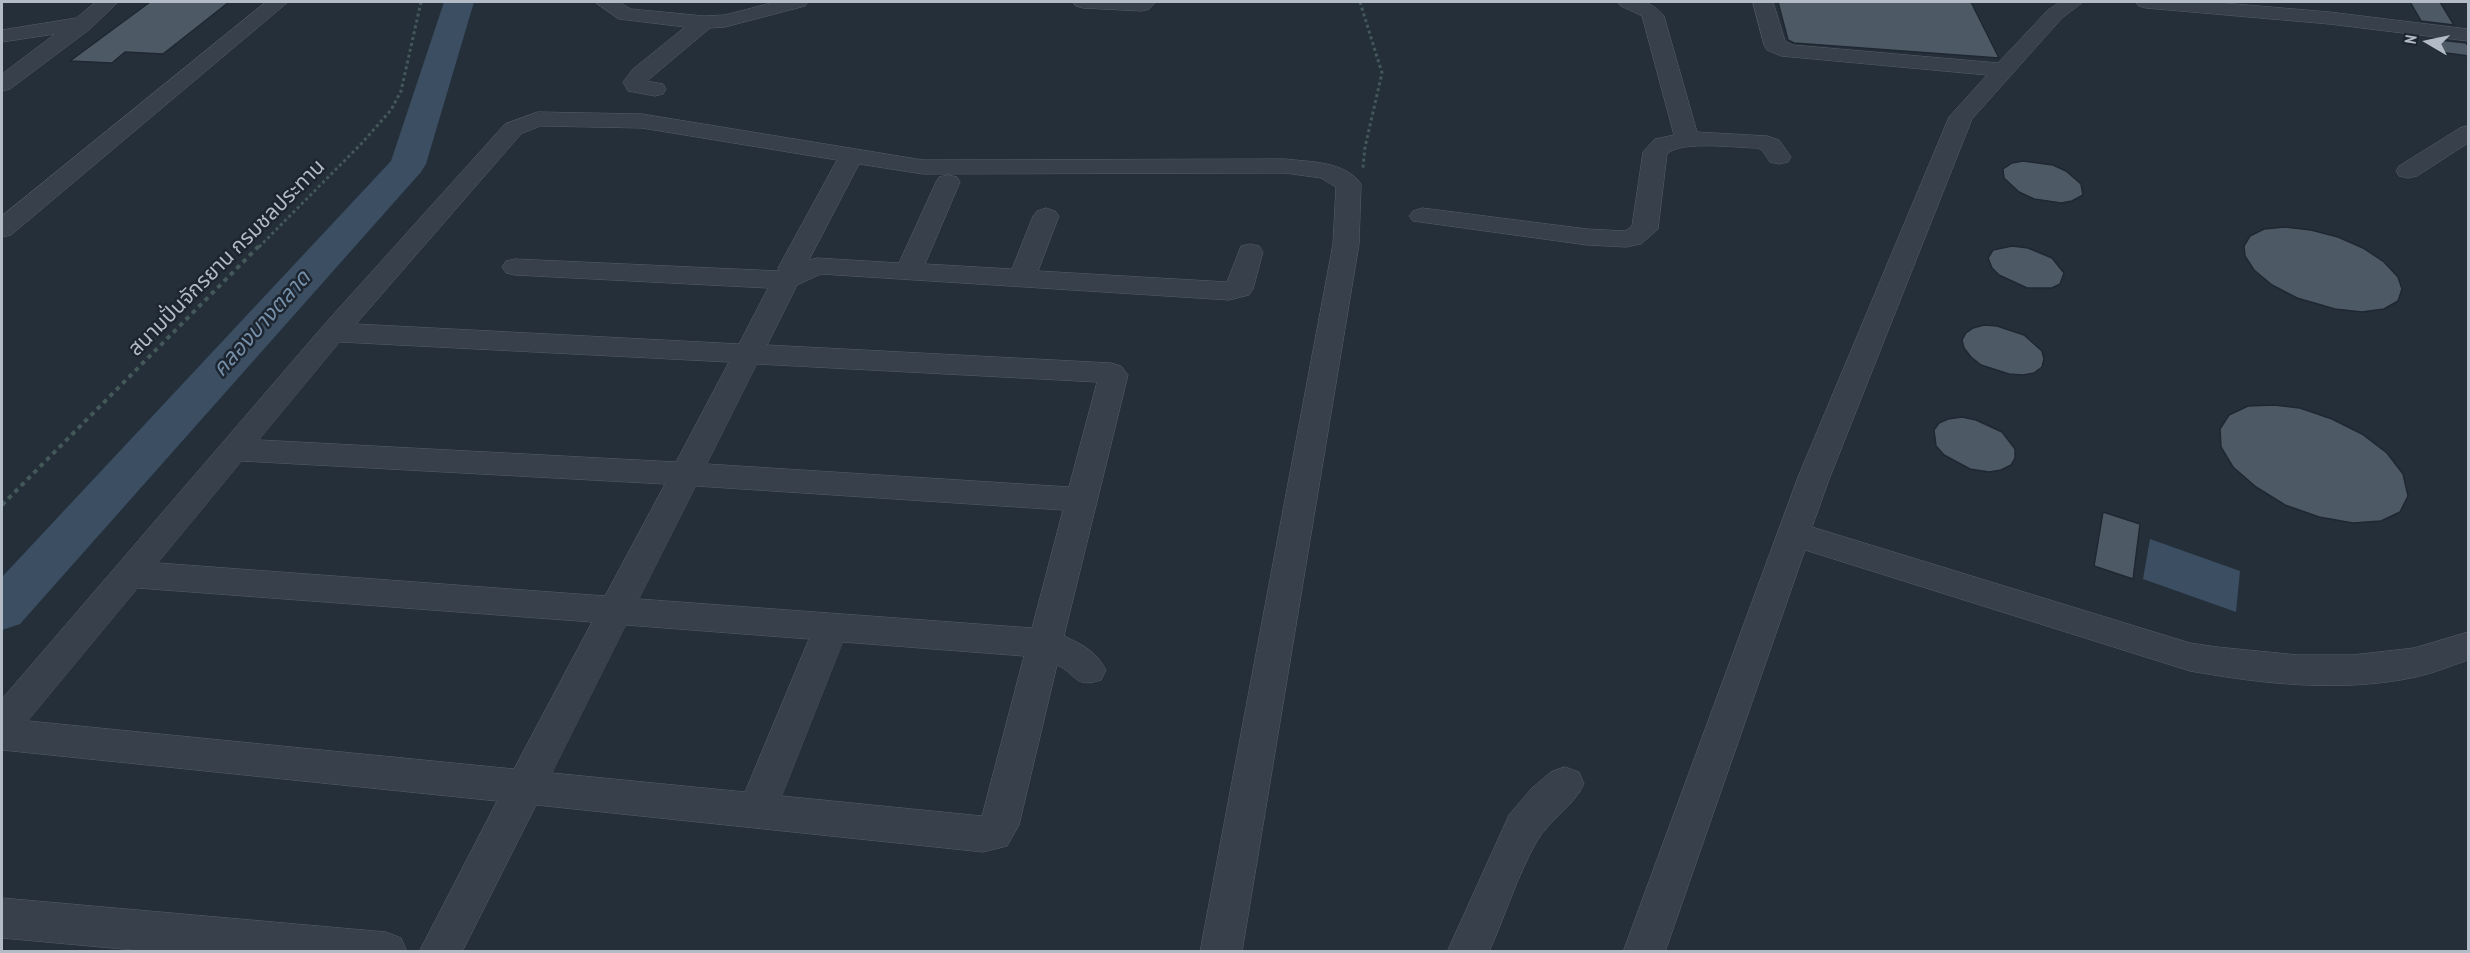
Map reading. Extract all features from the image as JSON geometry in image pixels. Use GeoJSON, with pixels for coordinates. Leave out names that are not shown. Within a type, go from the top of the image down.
{"type":"FeatureCollection","features":[{"type":"Feature","properties":{"kind":"street"},"geometry":{"type":"LineString","coordinates":[[2,84],[108,2]]}},
{"type":"Feature","properties":{"kind":"street"},"geometry":{"type":"LineString","coordinates":[[2,228],[278,2]]}},
{"type":"Feature","properties":{"kind":"street"},"geometry":{"type":"LineString","coordinates":[[606,2],[626,15],[704,22],[724,21],[798,2]]}},
{"type":"Feature","properties":{"kind":"street"},"geometry":{"type":"LineString","coordinates":[[1083,2],[1142,5],[1146,2]]}},
{"type":"Feature","properties":{"kind":"street"},"geometry":{"type":"LineString","coordinates":[[1628,2],[1648,9],[1653,16],[1687,139]]}},
{"type":"Feature","properties":{"kind":"street"},"geometry":{"type":"LineString","coordinates":[[1763,2],[1775,45],[1789,51],[2003,70]]}},
{"type":"Feature","properties":{"kind":"street"},"geometry":{"type":"LineString","coordinates":[[1644,951],[1814,477],[1961,117],[2055,14],[2073,2]]}},
{"type":"Feature","properties":{"kind":"street"},"geometry":{"type":"LineString","coordinates":[[2146,2],[2329,18],[2469,34]]}},
{"type":"Feature","properties":{"kind":"street"},"geometry":{"type":"LineString","coordinates":[[2335,2],[2376,5],[2469,20]]}},
{"type":"Feature","properties":{"kind":"street"},"geometry":{"type":"LineString","coordinates":[[655,89],[636,86],[634,82],[704,22]]}},
{"type":"Feature","properties":{"kind":"street"},"geometry":{"type":"LineString","coordinates":[[2,36],[83,23]]}},
{"type":"Feature","properties":{"kind":"street"},"geometry":{"type":"LineString","coordinates":[[2,725],[333,332],[513,129],[538,119],[642,122],[923,167],[1285,166],[1327,171],[1349,184],[1346,244],[1221,951]]}},
{"type":"Feature","properties":{"kind":"street"},"geometry":{"type":"LineString","coordinates":[[2408,171],[2469,133]]}},
{"type":"Feature","properties":{"kind":"street"},"geometry":{"type":"LineString","coordinates":[[1422,216],[1587,237],[1632,238],[1645,229],[1654,152],[1663,144],[1687,139],[1759,141],[1771,145],[1779,157]]}},
{"type":"Feature","properties":{"kind":"street"},"geometry":{"type":"LineString","coordinates":[[440,951],[790,278],[791,268],[851,156]]}},
{"type":"Feature","properties":{"kind":"street"},"geometry":{"type":"LineString","coordinates":[[909,271],[948,182]]}},
{"type":"Feature","properties":{"kind":"street"},"geometry":{"type":"LineString","coordinates":[[1022,278],[1046,216]]}},
{"type":"Feature","properties":{"kind":"street"},"geometry":{"type":"LineString","coordinates":[[515,267],[790,278],[817,266],[1236,291],[1241,286],[1250,252]]}},
{"type":"Feature","properties":{"kind":"street"},"geometry":{"type":"LineString","coordinates":[[2,734],[983,834],[993,833],[999,825],[1113,375],[1111,373],[333,332]]}},
{"type":"Feature","properties":{"kind":"street"},"geometry":{"type":"LineString","coordinates":[[234,450],[687,474],[1081,500]]}},
{"type":"Feature","properties":{"kind":"street"},"geometry":{"type":"LineString","coordinates":[[1794,534],[2190,657],[2246,668],[2311,671],[2407,664],[2469,646]]}},
{"type":"Feature","properties":{"kind":"street"},"geometry":{"type":"LineString","coordinates":[[129,574],[1045,643],[1076,657],[1089,670]]}},
{"type":"Feature","properties":{"kind":"street"},"geometry":{"type":"LineString","coordinates":[[756,812],[831,627]]}},
{"type":"Feature","properties":{"kind":"street"},"geometry":{"type":"LineString","coordinates":[[1468,951],[1523,828],[1546,800],[1565,784]]}},
{"type":"Feature","properties":{"kind":"street"},"geometry":{"type":"LineString","coordinates":[[2,918],[160,941],[386,951]]}},
{"type":"Feature","properties":{"kind":"path","name":"สนามปั่นจักรยาน กรมชลประทาน"},"geometry":{"type":"LineString","coordinates":[[2,505],[361,144],[391,110],[401,91],[421,2]]}},
{"type":"Feature","properties":{"kind":"path"},"geometry":{"type":"LineString","coordinates":[[1348,197],[1362,198],[1365,147],[1382,73],[1360,2]]}},
{"type":"Feature","properties":{"kind":"water"},"geometry":{"type":"Polygon","coordinates":[[[2150,539],[2240,571],[2236,612],[2143,579],[2150,539]]]}},
{"type":"Feature","properties":{"kind":"building"},"geometry":{"type":"Polygon","coordinates":[[[150,2],[229,2],[163,54],[125,52],[112,63],[70,61],[150,2]]]}},
{"type":"Feature","properties":{"kind":"building"},"geometry":{"type":"Polygon","coordinates":[[[1778,2],[1971,2],[1999,58],[1794,43],[1788,40],[1778,2]]]}},
{"type":"Feature","properties":{"kind":"building"},"geometry":{"type":"Polygon","coordinates":[[[2410,2],[2440,2],[2454,25],[2421,21],[2410,2]]]}},
{"type":"Feature","properties":{"kind":"building"},"geometry":{"type":"Polygon","coordinates":[[[2431,39],[2466,43],[2469,47],[2469,56],[2439,52],[2431,39]]]}},
{"type":"Feature","properties":{"kind":"building"},"geometry":{"type":"Polygon","coordinates":[[[2023,161],[2053,165],[2066,171],[2081,184],[2083,195],[2072,201],[2061,203],[2034,199],[2019,192],[2004,178],[2003,169],[2012,163],[2023,161]]]}},
{"type":"Feature","properties":{"kind":"building"},"geometry":{"type":"Polygon","coordinates":[[[2285,227],[2311,230],[2338,237],[2363,248],[2384,262],[2398,277],[2402,289],[2398,301],[2384,309],[2362,312],[2335,309],[2297,298],[2272,285],[2254,270],[2245,256],[2244,246],[2250,236],[2264,229],[2285,227]]]}},
{"type":"Feature","properties":{"kind":"building"},"geometry":{"type":"Polygon","coordinates":[[[2012,246],[2028,248],[2052,258],[2064,273],[2060,284],[2052,288],[2027,288],[1999,275],[1992,268],[1988,258],[1993,250],[2012,246]]]}},
{"type":"Feature","properties":{"kind":"building"},"geometry":{"type":"Polygon","coordinates":[[[1984,325],[1997,326],[2024,335],[2042,351],[2044,359],[2042,367],[2034,373],[2023,375],[2009,374],[1981,365],[1964,348],[1962,340],[1973,328],[1984,325]]]}},
{"type":"Feature","properties":{"kind":"building"},"geometry":{"type":"Polygon","coordinates":[[[2274,405],[2300,408],[2332,419],[2362,434],[2387,453],[2403,474],[2408,496],[2400,512],[2381,521],[2353,523],[2319,517],[2285,505],[2256,487],[2233,467],[2221,447],[2220,429],[2229,415],[2248,406],[2274,405]]]}},
{"type":"Feature","properties":{"kind":"building"},"geometry":{"type":"Polygon","coordinates":[[[1962,417],[1976,420],[2002,432],[2015,449],[2015,458],[2011,465],[1989,472],[1970,469],[1944,455],[1936,446],[1934,430],[1939,423],[1962,417]]]}},
{"type":"Feature","properties":{"kind":"building"},"geometry":{"type":"Polygon","coordinates":[[[2103,512],[2140,524],[2133,579],[2094,566],[2103,512]]]}},
{"type":"Feature","properties":{"kind":"waterway","name":"คลองบางตลาด"},"geometry":{"type":"LineString","coordinates":[[2,610],[408,164],[459,2]]}}]}
